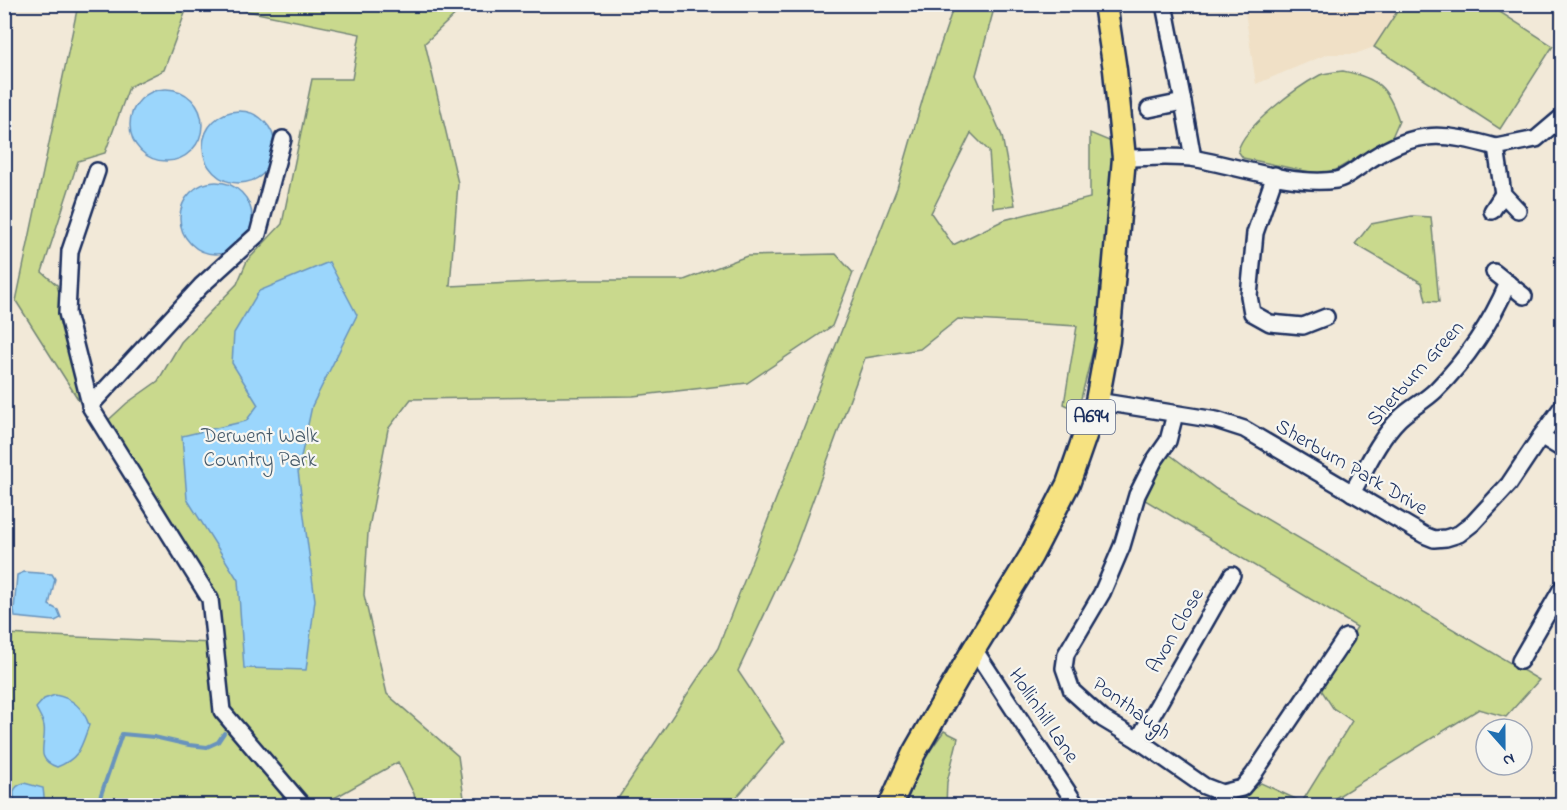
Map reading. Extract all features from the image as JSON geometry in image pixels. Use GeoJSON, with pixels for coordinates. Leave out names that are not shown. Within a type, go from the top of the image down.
{"type":"FeatureCollection","features":[{"type":"Feature","properties":{"kind":"main road","name":"A694"},"geometry":{"type":"LineString","coordinates":[[890,806],[914,753],[1031,556],[1068,484],[1097,401],[1108,343],[1124,158],[1115,70],[1105,4]]}},
{"type":"Feature","properties":{"kind":"street"},"geometry":{"type":"LineString","coordinates":[[1164,4],[1193,159]]}},
{"type":"Feature","properties":{"kind":"street"},"geometry":{"type":"LineString","coordinates":[[1149,109],[1183,102]]}},
{"type":"Feature","properties":{"kind":"street"},"geometry":{"type":"LineString","coordinates":[[1124,158],[1193,159],[1275,175],[1310,180],[1338,180],[1378,154],[1412,138],[1441,135],[1468,139],[1496,147],[1536,139],[1563,117]]}},
{"type":"Feature","properties":{"kind":"street"},"geometry":{"type":"LineString","coordinates":[[90,406],[201,285],[258,234],[284,139]]}},
{"type":"Feature","properties":{"kind":"street"},"geometry":{"type":"LineString","coordinates":[[1496,147],[1503,194],[1518,210]]}},
{"type":"Feature","properties":{"kind":"street"},"geometry":{"type":"LineString","coordinates":[[97,171],[70,251],[67,313],[90,406],[210,599],[222,711],[303,806]]}},
{"type":"Feature","properties":{"kind":"street"},"geometry":{"type":"LineString","coordinates":[[1275,175],[1255,233],[1249,296],[1252,314],[1270,323],[1303,326],[1326,317]]}},
{"type":"Feature","properties":{"kind":"street"},"geometry":{"type":"LineString","coordinates":[[1492,211],[1503,194]]}},
{"type":"Feature","properties":{"kind":"street"},"geometry":{"type":"LineString","coordinates":[[1494,272],[1524,296]]}},
{"type":"Feature","properties":{"kind":"street","name":"Sherburn Green"},"geometry":{"type":"LineString","coordinates":[[1352,493],[1380,443],[1398,420],[1435,390],[1462,361],[1494,316],[1508,283]]}},
{"type":"Feature","properties":{"kind":"street","name":"Sherburn Park Drive"},"geometry":{"type":"LineString","coordinates":[[1097,401],[1216,420],[1244,429],[1434,539],[1459,534],[1473,523],[1509,484],[1541,435],[1563,407]]}},
{"type":"Feature","properties":{"kind":"street","name":"Ponthaugh"},"geometry":{"type":"LineString","coordinates":[[1175,414],[1168,441],[1154,461],[1137,495],[1122,546],[1102,594],[1066,654],[1064,668],[1072,692],[1103,719],[1138,740],[1204,786],[1222,793],[1242,788],[1253,775],[1346,638]]}},
{"type":"Feature","properties":{"kind":"street"},"geometry":{"type":"LineString","coordinates":[[1541,435],[1563,449]]}},
{"type":"Feature","properties":{"kind":"street","name":"Avon Close"},"geometry":{"type":"LineString","coordinates":[[1138,740],[1232,575]]}},
{"type":"Feature","properties":{"kind":"street"},"geometry":{"type":"LineString","coordinates":[[1520,661],[1563,588]]}},
{"type":"Feature","properties":{"kind":"street","name":"Hollinhill Lane"},"geometry":{"type":"LineString","coordinates":[[974,649],[1077,806]]}},
{"type":"Feature","properties":{"kind":"shaded area"},"geometry":{"type":"Polygon","coordinates":[[[1244,5],[1489,5],[1553,46],[1500,129],[1374,47],[1355,54],[1328,54],[1256,84],[1244,5]]]}},
{"type":"Feature","properties":{"kind":"green space"},"geometry":{"type":"Polygon","coordinates":[[[1402,4],[1489,5],[1553,46],[1500,129],[1374,47],[1402,4]]]}},
{"type":"Feature","properties":{"kind":"green space"},"geometry":{"type":"Polygon","coordinates":[[[78,5],[188,5],[164,70],[129,87],[105,153],[78,161],[42,272],[57,285],[90,408],[83,407],[16,301],[78,5]]]}},
{"type":"Feature","properties":{"kind":"green space","name":"Derwent Walk Country Park"},"geometry":{"type":"Polygon","coordinates":[[[217,5],[465,5],[425,43],[458,183],[450,286],[575,280],[684,280],[747,256],[836,254],[853,273],[832,326],[747,383],[633,396],[411,399],[388,429],[368,533],[364,595],[387,694],[458,756],[465,805],[416,805],[414,794],[398,762],[322,805],[5,806],[5,634],[213,643],[209,599],[101,427],[127,403],[158,381],[181,342],[237,284],[247,261],[282,224],[312,79],[352,79],[360,34],[217,5]]]}},
{"type":"Feature","properties":{"kind":"green space"},"geometry":{"type":"Polygon","coordinates":[[[954,5],[995,5],[976,75],[1002,136],[1015,205],[993,208],[989,151],[971,133],[931,213],[953,245],[1004,220],[1090,198],[1090,133],[1114,143],[1100,321],[1078,411],[1064,404],[1077,326],[958,319],[920,349],[865,358],[795,549],[738,671],[785,741],[730,805],[613,806],[718,648],[897,188],[925,91],[954,5]]]}},
{"type":"Feature","properties":{"kind":"green space"},"geometry":{"type":"Polygon","coordinates":[[[1343,71],[1365,77],[1386,92],[1399,121],[1392,137],[1336,170],[1319,174],[1243,158],[1238,151],[1242,141],[1272,109],[1320,75],[1343,71]]]}},
{"type":"Feature","properties":{"kind":"green space"},"geometry":{"type":"Polygon","coordinates":[[[1412,216],[1431,217],[1439,302],[1426,301],[1422,283],[1355,244],[1371,224],[1412,216]]]}},
{"type":"Feature","properties":{"kind":"green space"},"geometry":{"type":"Polygon","coordinates":[[[1169,454],[1216,489],[1539,680],[1506,717],[1479,709],[1324,805],[1217,805],[1219,802],[1242,797],[1261,783],[1302,802],[1352,721],[1333,708],[1320,688],[1357,627],[1145,500],[1153,475],[1169,454]]]}},
{"type":"Feature","properties":{"kind":"green space"},"geometry":{"type":"Polygon","coordinates":[[[944,731],[958,738],[947,782],[946,805],[905,805],[924,759],[944,731]]]}},
{"type":"Feature","properties":{"kind":"water"},"geometry":{"type":"Polygon","coordinates":[[[159,89],[173,89],[192,99],[202,118],[202,132],[192,151],[173,161],[159,161],[140,151],[130,132],[130,118],[140,99],[159,89]]]}},
{"type":"Feature","properties":{"kind":"water"},"geometry":{"type":"Polygon","coordinates":[[[232,111],[246,111],[265,121],[275,140],[275,154],[265,173],[246,183],[232,183],[213,173],[203,154],[203,140],[213,121],[232,111]]]}},
{"type":"Feature","properties":{"kind":"water"},"geometry":{"type":"Polygon","coordinates":[[[216,182],[230,185],[242,192],[249,204],[252,218],[249,232],[242,244],[230,251],[216,254],[202,251],[190,244],[183,232],[180,218],[183,204],[190,192],[202,185],[216,182]]]}},
{"type":"Feature","properties":{"kind":"water"},"geometry":{"type":"Polygon","coordinates":[[[329,262],[357,315],[312,406],[298,471],[315,600],[306,670],[244,668],[238,580],[187,499],[182,436],[246,421],[258,405],[232,363],[234,333],[259,291],[329,262]]]}},
{"type":"Feature","properties":{"kind":"water"},"geometry":{"type":"Polygon","coordinates":[[[24,572],[52,574],[55,579],[49,605],[58,610],[61,618],[55,621],[15,617],[17,575],[24,572]]]}},
{"type":"Feature","properties":{"kind":"water"},"geometry":{"type":"Polygon","coordinates":[[[55,695],[76,705],[84,714],[89,725],[79,751],[71,760],[57,767],[45,760],[43,755],[44,726],[36,708],[44,699],[55,695]]]}},
{"type":"Feature","properties":{"kind":"water"},"geometry":{"type":"Polygon","coordinates":[[[24,783],[43,788],[45,805],[16,805],[14,791],[24,783]]]}},
{"type":"Feature","properties":{"kind":"waterway"},"geometry":{"type":"LineString","coordinates":[[97,806],[122,734],[154,737],[207,747],[218,742],[224,733]]}}]}
